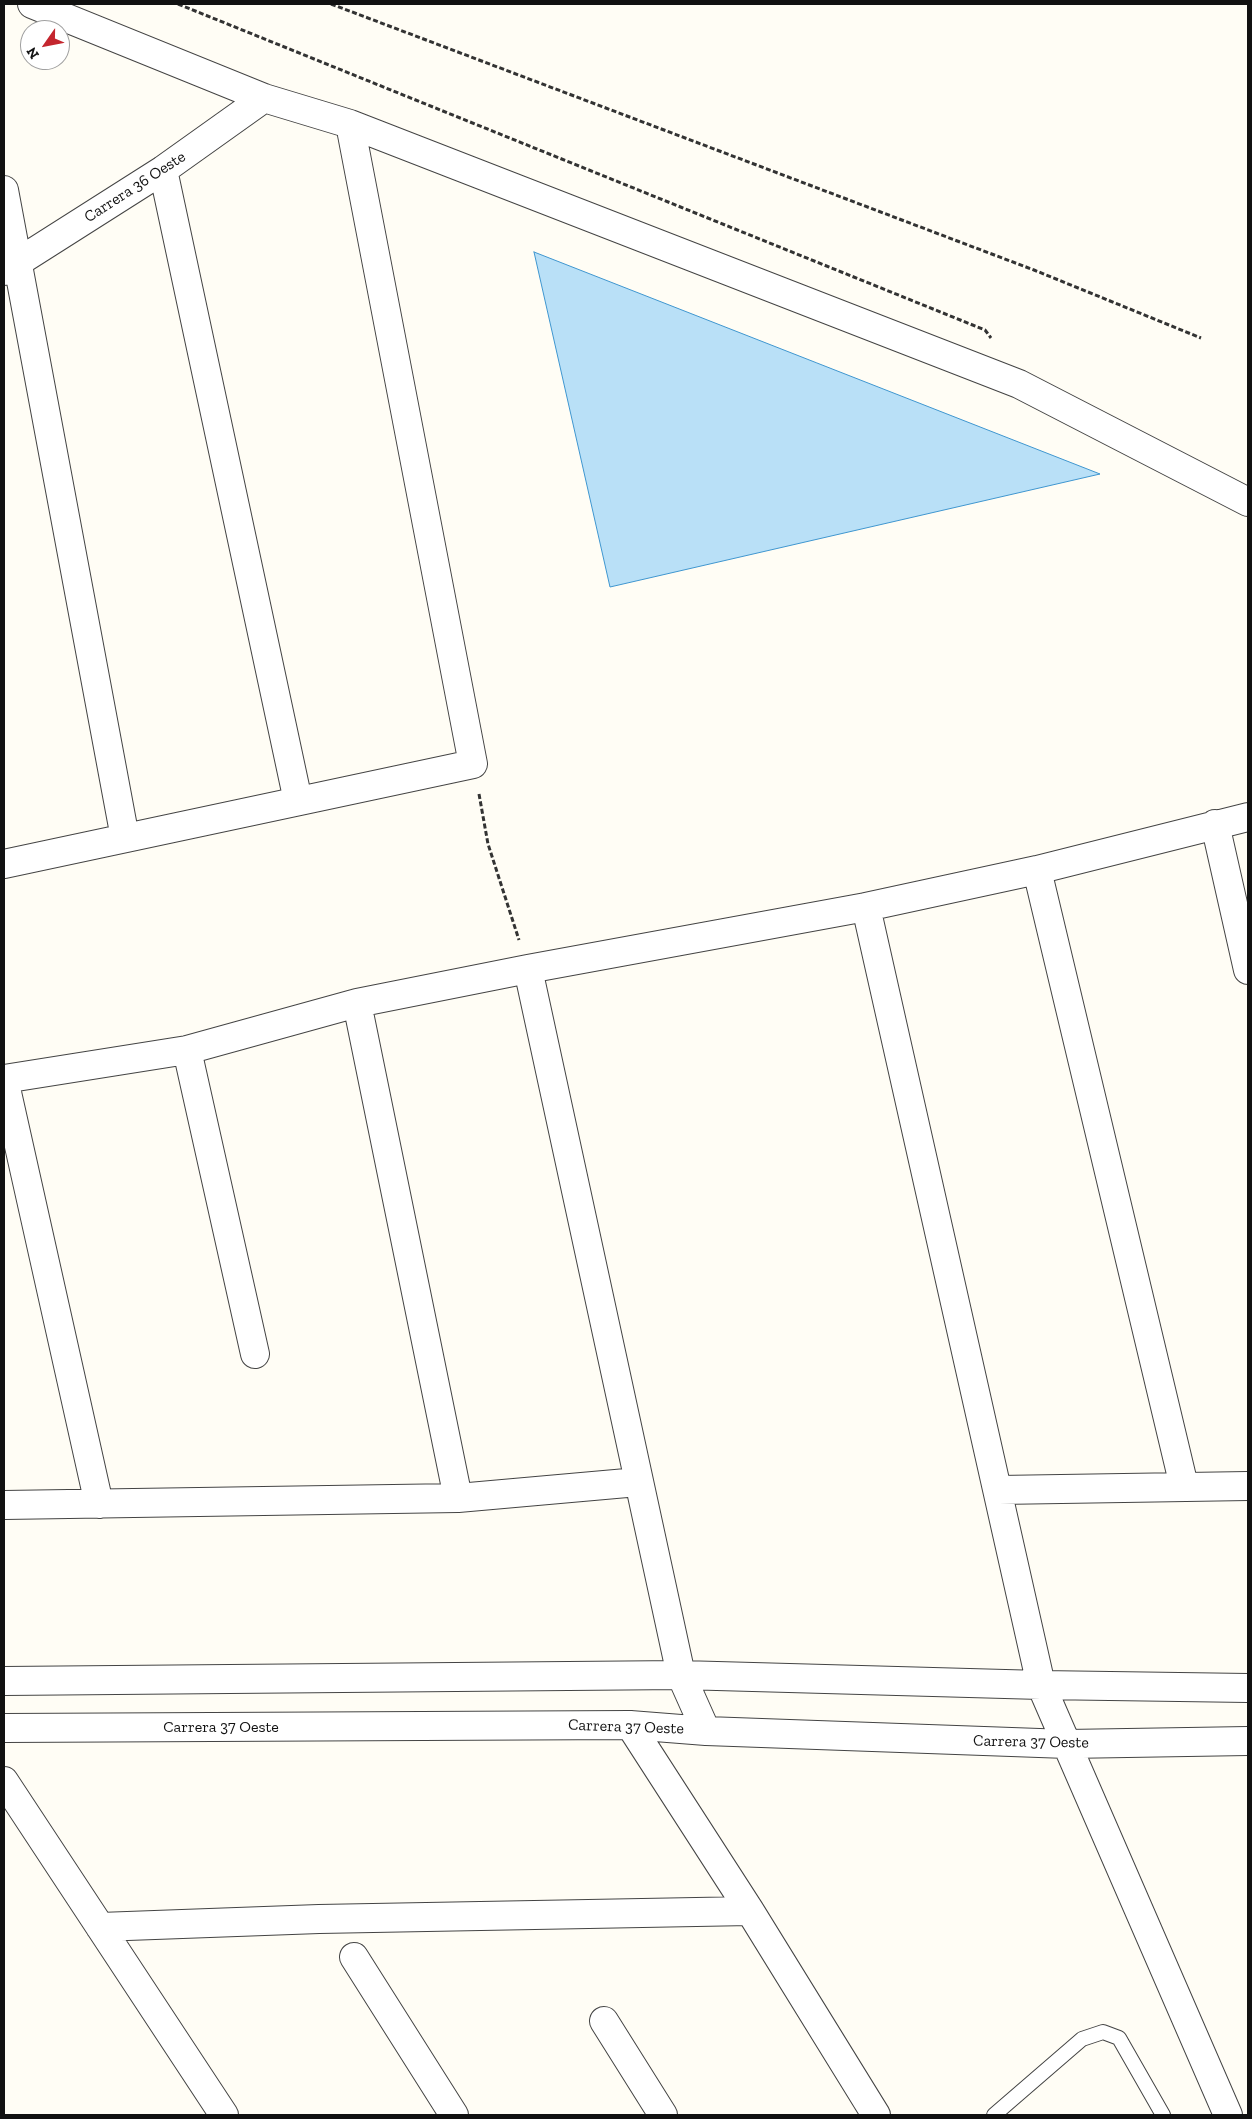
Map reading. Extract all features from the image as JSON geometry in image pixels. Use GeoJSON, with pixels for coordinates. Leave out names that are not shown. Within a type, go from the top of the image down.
{"type":"FeatureCollection","features":[{"type":"Feature","properties":{"kind":"street"},"geometry":{"type":"LineString","coordinates":[[32,4],[264,98],[350,124],[1019,384],[1248,502]]}},
{"type":"Feature","properties":{"kind":"street","name":"Carrera 36 Oeste"},"geometry":{"type":"LineString","coordinates":[[10,267],[164,170],[264,98]]}},
{"type":"Feature","properties":{"kind":"street"},"geometry":{"type":"LineString","coordinates":[[4,864],[473,764],[350,124]]}},
{"type":"Feature","properties":{"kind":"street"},"geometry":{"type":"LineString","coordinates":[[164,170],[298,801]]}},
{"type":"Feature","properties":{"kind":"street"},"geometry":{"type":"LineString","coordinates":[[4,190],[10,267],[125,838]]}},
{"type":"Feature","properties":{"kind":"street"},"geometry":{"type":"LineString","coordinates":[[99,1504],[4,1079],[187,1050],[357,1003],[528,969],[866,907],[1038,870],[1248,817]]}},
{"type":"Feature","properties":{"kind":"street"},"geometry":{"type":"LineString","coordinates":[[1215,824],[1248,970]]}},
{"type":"Feature","properties":{"kind":"street"},"geometry":{"type":"LineString","coordinates":[[1038,870],[1184,1486]]}},
{"type":"Feature","properties":{"kind":"street"},"geometry":{"type":"LineString","coordinates":[[866,907],[1041,1686],[1068,1744],[1228,2115]]}},
{"type":"Feature","properties":{"kind":"street"},"geometry":{"type":"LineString","coordinates":[[528,969],[681,1675],[706,1731]]}},
{"type":"Feature","properties":{"kind":"street"},"geometry":{"type":"LineString","coordinates":[[357,1003],[458,1498]]}},
{"type":"Feature","properties":{"kind":"street"},"geometry":{"type":"LineString","coordinates":[[187,1050],[255,1354]]}},
{"type":"Feature","properties":{"kind":"street"},"geometry":{"type":"LineString","coordinates":[[4,1505],[458,1498],[638,1482]]}},
{"type":"Feature","properties":{"kind":"street"},"geometry":{"type":"LineString","coordinates":[[998,1490],[1248,1486]]}},
{"type":"Feature","properties":{"kind":"street"},"geometry":{"type":"LineString","coordinates":[[4,1682],[681,1675],[1041,1686],[1248,1688]]}},
{"type":"Feature","properties":{"kind":"street"},"geometry":{"type":"LineString","coordinates":[[630,1725],[750,1911],[876,2115]]}},
{"type":"Feature","properties":{"kind":"street","name":"Carrera 37 Oeste"},"geometry":{"type":"LineString","coordinates":[[4,1728],[630,1725],[706,1731],[1068,1744],[1248,1741]]}},
{"type":"Feature","properties":{"kind":"street"},"geometry":{"type":"LineString","coordinates":[[4,1781],[224,2115]]}},
{"type":"Feature","properties":{"kind":"street"},"geometry":{"type":"LineString","coordinates":[[100,1927],[328,1919],[750,1911]]}},
{"type":"Feature","properties":{"kind":"street"},"geometry":{"type":"LineString","coordinates":[[354,1957],[454,2115]]}},
{"type":"Feature","properties":{"kind":"street"},"geometry":{"type":"LineString","coordinates":[[604,2022],[663,2115]]}},
{"type":"Feature","properties":{"kind":"lane"},"geometry":{"type":"LineString","coordinates":[[994,2115],[1082,2040],[1103,2032],[1119,2038],[1163,2115]]}},
{"type":"Feature","properties":{"kind":"path"},"geometry":{"type":"LineString","coordinates":[[178,4],[985,330],[1019,384]]}},
{"type":"Feature","properties":{"kind":"path"},"geometry":{"type":"LineString","coordinates":[[331,4],[1025,267],[1201,338]]}},
{"type":"Feature","properties":{"kind":"path"},"geometry":{"type":"LineString","coordinates":[[473,764],[488,844],[528,969]]}},
{"type":"Feature","properties":{"kind":"water"},"geometry":{"type":"Polygon","coordinates":[[[534,252],[1100,474],[610,587],[534,252]]]}}]}
